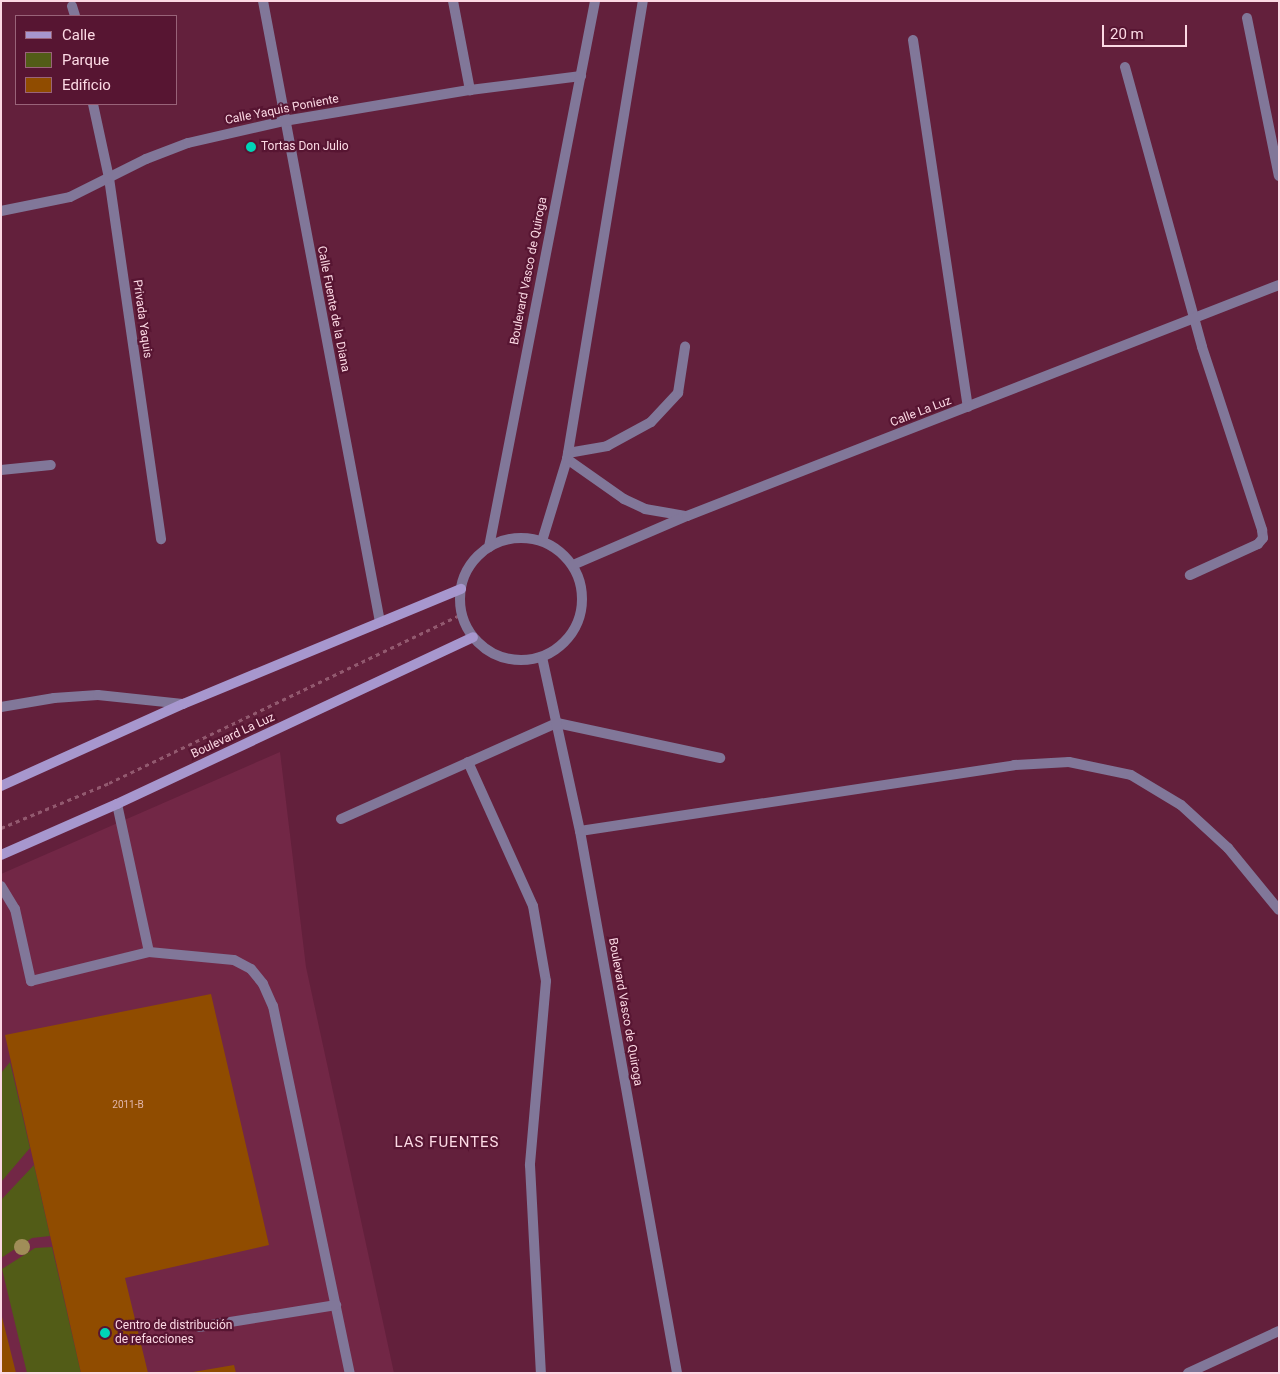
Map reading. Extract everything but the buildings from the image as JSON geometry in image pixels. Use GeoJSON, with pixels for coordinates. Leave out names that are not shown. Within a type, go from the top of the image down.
{"type":"FeatureCollection","features":[{"type":"Feature","properties":{"kind":"main road"},"geometry":{"type":"LineString","coordinates":[[1,786],[184,704],[461,588]]}},
{"type":"Feature","properties":{"kind":"main road","name":"Boulevard La Luz"},"geometry":{"type":"LineString","coordinates":[[1,855],[117,804],[473,637]]}},
{"type":"Feature","properties":{"kind":"street","name":"Calle Fuente de la Diana"},"geometry":{"type":"LineString","coordinates":[[264,1],[284,121],[380,622]]}},
{"type":"Feature","properties":{"kind":"street"},"geometry":{"type":"LineString","coordinates":[[453,1],[470,90]]}},
{"type":"Feature","properties":{"kind":"street","name":"Boulevard Vasco de Quiroga"},"geometry":{"type":"LineString","coordinates":[[488,547],[595,1]]}},
{"type":"Feature","properties":{"kind":"street"},"geometry":{"type":"LineString","coordinates":[[542,541],[567,456],[643,1]]}},
{"type":"Feature","properties":{"kind":"street"},"geometry":{"type":"LineString","coordinates":[[1247,18],[1279,176]]}},
{"type":"Feature","properties":{"kind":"street"},"geometry":{"type":"LineString","coordinates":[[913,40],[968,407]]}},
{"type":"Feature","properties":{"kind":"street"},"geometry":{"type":"LineString","coordinates":[[1125,67],[1194,318],[1263,538],[1258,544],[1190,575]]}},
{"type":"Feature","properties":{"kind":"street","name":"Calle Yaquis Poniente"},"geometry":{"type":"LineString","coordinates":[[1,211],[70,197],[146,158],[188,143],[284,121],[470,90],[580,76]]}},
{"type":"Feature","properties":{"kind":"street","name":"Privada Yaquis"},"geometry":{"type":"LineString","coordinates":[[93,105],[109,178],[161,539]]}},
{"type":"Feature","properties":{"kind":"street","name":"Calle La Luz"},"geometry":{"type":"LineString","coordinates":[[573,565],[688,516],[1279,285]]}},
{"type":"Feature","properties":{"kind":"street"},"geometry":{"type":"LineString","coordinates":[[567,456],[608,446],[650,422],[678,393],[685,347]]}},
{"type":"Feature","properties":{"kind":"street"},"geometry":{"type":"LineString","coordinates":[[567,456],[624,499],[645,509],[688,516]]}},
{"type":"Feature","properties":{"kind":"street"},"geometry":{"type":"LineString","coordinates":[[1,470],[51,465]]}},
{"type":"Feature","properties":{"kind":"street"},"geometry":{"type":"LineString","coordinates":[[515,538],[542,541],[560,550],[573,565],[582,585],[582,608],[575,628],[562,645],[542,656],[524,660],[505,658],[487,650],[473,637],[462,614],[461,588],[466,572],[488,547],[515,538]]}},
{"type":"Feature","properties":{"kind":"street","name":"Boulevard Vasco de Quiroga"},"geometry":{"type":"LineString","coordinates":[[542,656],[580,831],[677,1373]]}},
{"type":"Feature","properties":{"kind":"street"},"geometry":{"type":"LineString","coordinates":[[1,707],[54,698],[98,695],[184,704]]}},
{"type":"Feature","properties":{"kind":"street"},"geometry":{"type":"LineString","coordinates":[[341,819],[557,723],[720,758]]}},
{"type":"Feature","properties":{"kind":"street"},"geometry":{"type":"LineString","coordinates":[[468,762],[534,906],[546,981],[530,1165],[540,1373]]}},
{"type":"Feature","properties":{"kind":"street"},"geometry":{"type":"LineString","coordinates":[[580,831],[1014,765],[1069,762],[1131,776],[1181,805],[1228,848],[1279,910]]}},
{"type":"Feature","properties":{"kind":"street"},"geometry":{"type":"LineString","coordinates":[[117,804],[150,952]]}},
{"type":"Feature","properties":{"kind":"street"},"geometry":{"type":"LineString","coordinates":[[1,886],[16,909],[31,981],[150,952],[234,960],[251,969],[263,984],[272,1006],[350,1373]]}},
{"type":"Feature","properties":{"kind":"street"},"geometry":{"type":"LineString","coordinates":[[199,1328],[336,1305]]}},
{"type":"Feature","properties":{"kind":"street"},"geometry":{"type":"LineString","coordinates":[[1188,1373],[1279,1331]]}},
{"type":"Feature","properties":{"kind":"path"},"geometry":{"type":"LineString","coordinates":[[1,828],[109,783],[462,614]]}},
{"type":"Feature","properties":{"kind":"shaded area"},"geometry":{"type":"Polygon","coordinates":[[[280,752],[306,967],[394,1373],[1,1373],[1,874],[280,752]]]}},
{"type":"Feature","properties":{"kind":"green space"},"geometry":{"type":"Polygon","coordinates":[[[10,1062],[30,1148],[1,1182],[1,1073],[10,1062]]]}},
{"type":"Feature","properties":{"kind":"green space"},"geometry":{"type":"Polygon","coordinates":[[[34,1165],[50,1236],[32,1238],[1,1258],[1,1200],[34,1165]]]}},
{"type":"Feature","properties":{"kind":"green space"},"geometry":{"type":"Polygon","coordinates":[[[52,1247],[81,1373],[27,1373],[2,1269],[35,1248],[52,1247]]]}},
{"type":"Feature","properties":{"kind":"place","name":"Tortas Don Julio"},"geometry":{"type":"Point","coordinates":[251,147]}},
{"type":"Feature","properties":{"kind":"place","name":"Centro de distribución de refacciones"},"geometry":{"type":"Point","coordinates":[105,1333]}},
{"type":"Feature","properties":{"kind":"district","name":"LAS FUENTES"},"geometry":{"type":"Point","coordinates":[447,1143]}}]}
